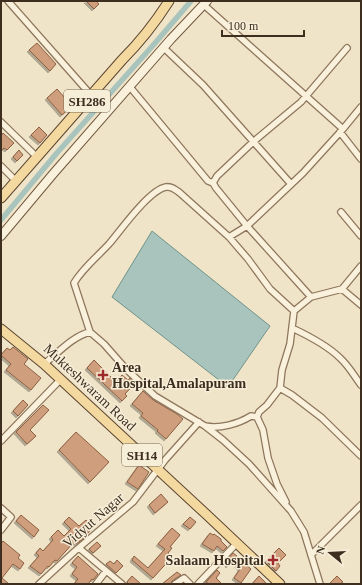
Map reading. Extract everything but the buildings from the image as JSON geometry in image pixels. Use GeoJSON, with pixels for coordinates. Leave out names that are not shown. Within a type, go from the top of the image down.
{"type":"FeatureCollection","features":[{"type":"Feature","properties":{"kind":"main road","name":"SH286"},"geometry":{"type":"LineString","coordinates":[[1,198],[158,20],[167,2]]}},
{"type":"Feature","properties":{"kind":"main road","name":"Mukteshwaram Road"},"geometry":{"type":"LineString","coordinates":[[1,329],[61,379],[280,584]]}},
{"type":"Feature","properties":{"kind":"street"},"geometry":{"type":"LineString","coordinates":[[8,1],[91,96]]}},
{"type":"Feature","properties":{"kind":"street"},"geometry":{"type":"LineString","coordinates":[[1,236],[53,174],[205,3],[342,131],[361,159]]}},
{"type":"Feature","properties":{"kind":"street"},"geometry":{"type":"LineString","coordinates":[[164,48],[203,85],[291,184]]}},
{"type":"Feature","properties":{"kind":"street"},"geometry":{"type":"LineString","coordinates":[[213,183],[217,176],[253,142],[306,97],[347,48]]}},
{"type":"Feature","properties":{"kind":"street"},"geometry":{"type":"LineString","coordinates":[[130,87],[208,181],[213,183],[247,226],[311,297]]}},
{"type":"Feature","properties":{"kind":"street"},"geometry":{"type":"LineString","coordinates":[[229,238],[247,226],[291,184],[342,131],[361,107]]}},
{"type":"Feature","properties":{"kind":"street"},"geometry":{"type":"LineString","coordinates":[[1,122],[37,157]]}},
{"type":"Feature","properties":{"kind":"street"},"geometry":{"type":"LineString","coordinates":[[1,166],[16,180]]}},
{"type":"Feature","properties":{"kind":"street"},"geometry":{"type":"LineString","coordinates":[[291,511],[249,464],[223,440],[199,422],[155,396],[126,369],[104,344],[90,332],[74,284],[81,271],[107,245],[142,204],[154,194],[167,187],[173,188],[198,208],[229,238],[248,259],[270,289],[294,311]]}},
{"type":"Feature","properties":{"kind":"street"},"geometry":{"type":"LineString","coordinates":[[341,212],[361,236]]}},
{"type":"Feature","properties":{"kind":"street"},"geometry":{"type":"LineString","coordinates":[[320,584],[304,532],[291,511],[270,465],[263,430],[257,417],[259,412],[267,405],[280,388],[282,370],[290,344],[294,311],[311,297],[342,289],[361,266]]}},
{"type":"Feature","properties":{"kind":"street"},"geometry":{"type":"LineString","coordinates":[[342,289],[361,305]]}},
{"type":"Feature","properties":{"kind":"street"},"geometry":{"type":"LineString","coordinates":[[292,328],[310,336],[340,357],[361,385]]}},
{"type":"Feature","properties":{"kind":"street"},"geometry":{"type":"LineString","coordinates":[[44,364],[76,338],[90,332]]}},
{"type":"Feature","properties":{"kind":"street"},"geometry":{"type":"LineString","coordinates":[[1,441],[61,379]]}},
{"type":"Feature","properties":{"kind":"street"},"geometry":{"type":"LineString","coordinates":[[280,388],[292,395],[322,418],[361,456]]}},
{"type":"Feature","properties":{"kind":"street"},"geometry":{"type":"LineString","coordinates":[[205,426],[213,428],[242,422],[251,416],[257,417]]}},
{"type":"Feature","properties":{"kind":"street","name":"Vidyut Nagar"},"geometry":{"type":"LineString","coordinates":[[40,584],[79,548],[133,502],[165,460],[199,422]]}},
{"type":"Feature","properties":{"kind":"street"},"geometry":{"type":"LineString","coordinates":[[311,555],[361,505]]}},
{"type":"Feature","properties":{"kind":"street"},"geometry":{"type":"LineString","coordinates":[[1,508],[11,517],[1,530]]}},
{"type":"Feature","properties":{"kind":"street"},"geometry":{"type":"LineString","coordinates":[[198,584],[237,543]]}},
{"type":"Feature","properties":{"kind":"street"},"geometry":{"type":"LineString","coordinates":[[79,548],[122,584]]}},
{"type":"Feature","properties":{"kind":"street"},"geometry":{"type":"LineString","coordinates":[[96,584],[106,572]]}},
{"type":"Feature","properties":{"kind":"street"},"geometry":{"type":"LineString","coordinates":[[175,584],[184,578],[190,584]]}},
{"type":"Feature","properties":{"kind":"water"},"geometry":{"type":"Polygon","coordinates":[[[152,231],[270,326],[228,387],[112,297],[152,231]]]}},
{"type":"Feature","properties":{"kind":"waterway"},"geometry":{"type":"LineString","coordinates":[[1,220],[56,154],[191,1]]}},
{"type":"Feature","properties":{"kind":"place","name":"Area Hospital,Amalapuram"},"geometry":{"type":"Point","coordinates":[103,375]}},
{"type":"Feature","properties":{"kind":"place","name":"Salaam Hospital"},"geometry":{"type":"Point","coordinates":[273,560]}}]}
